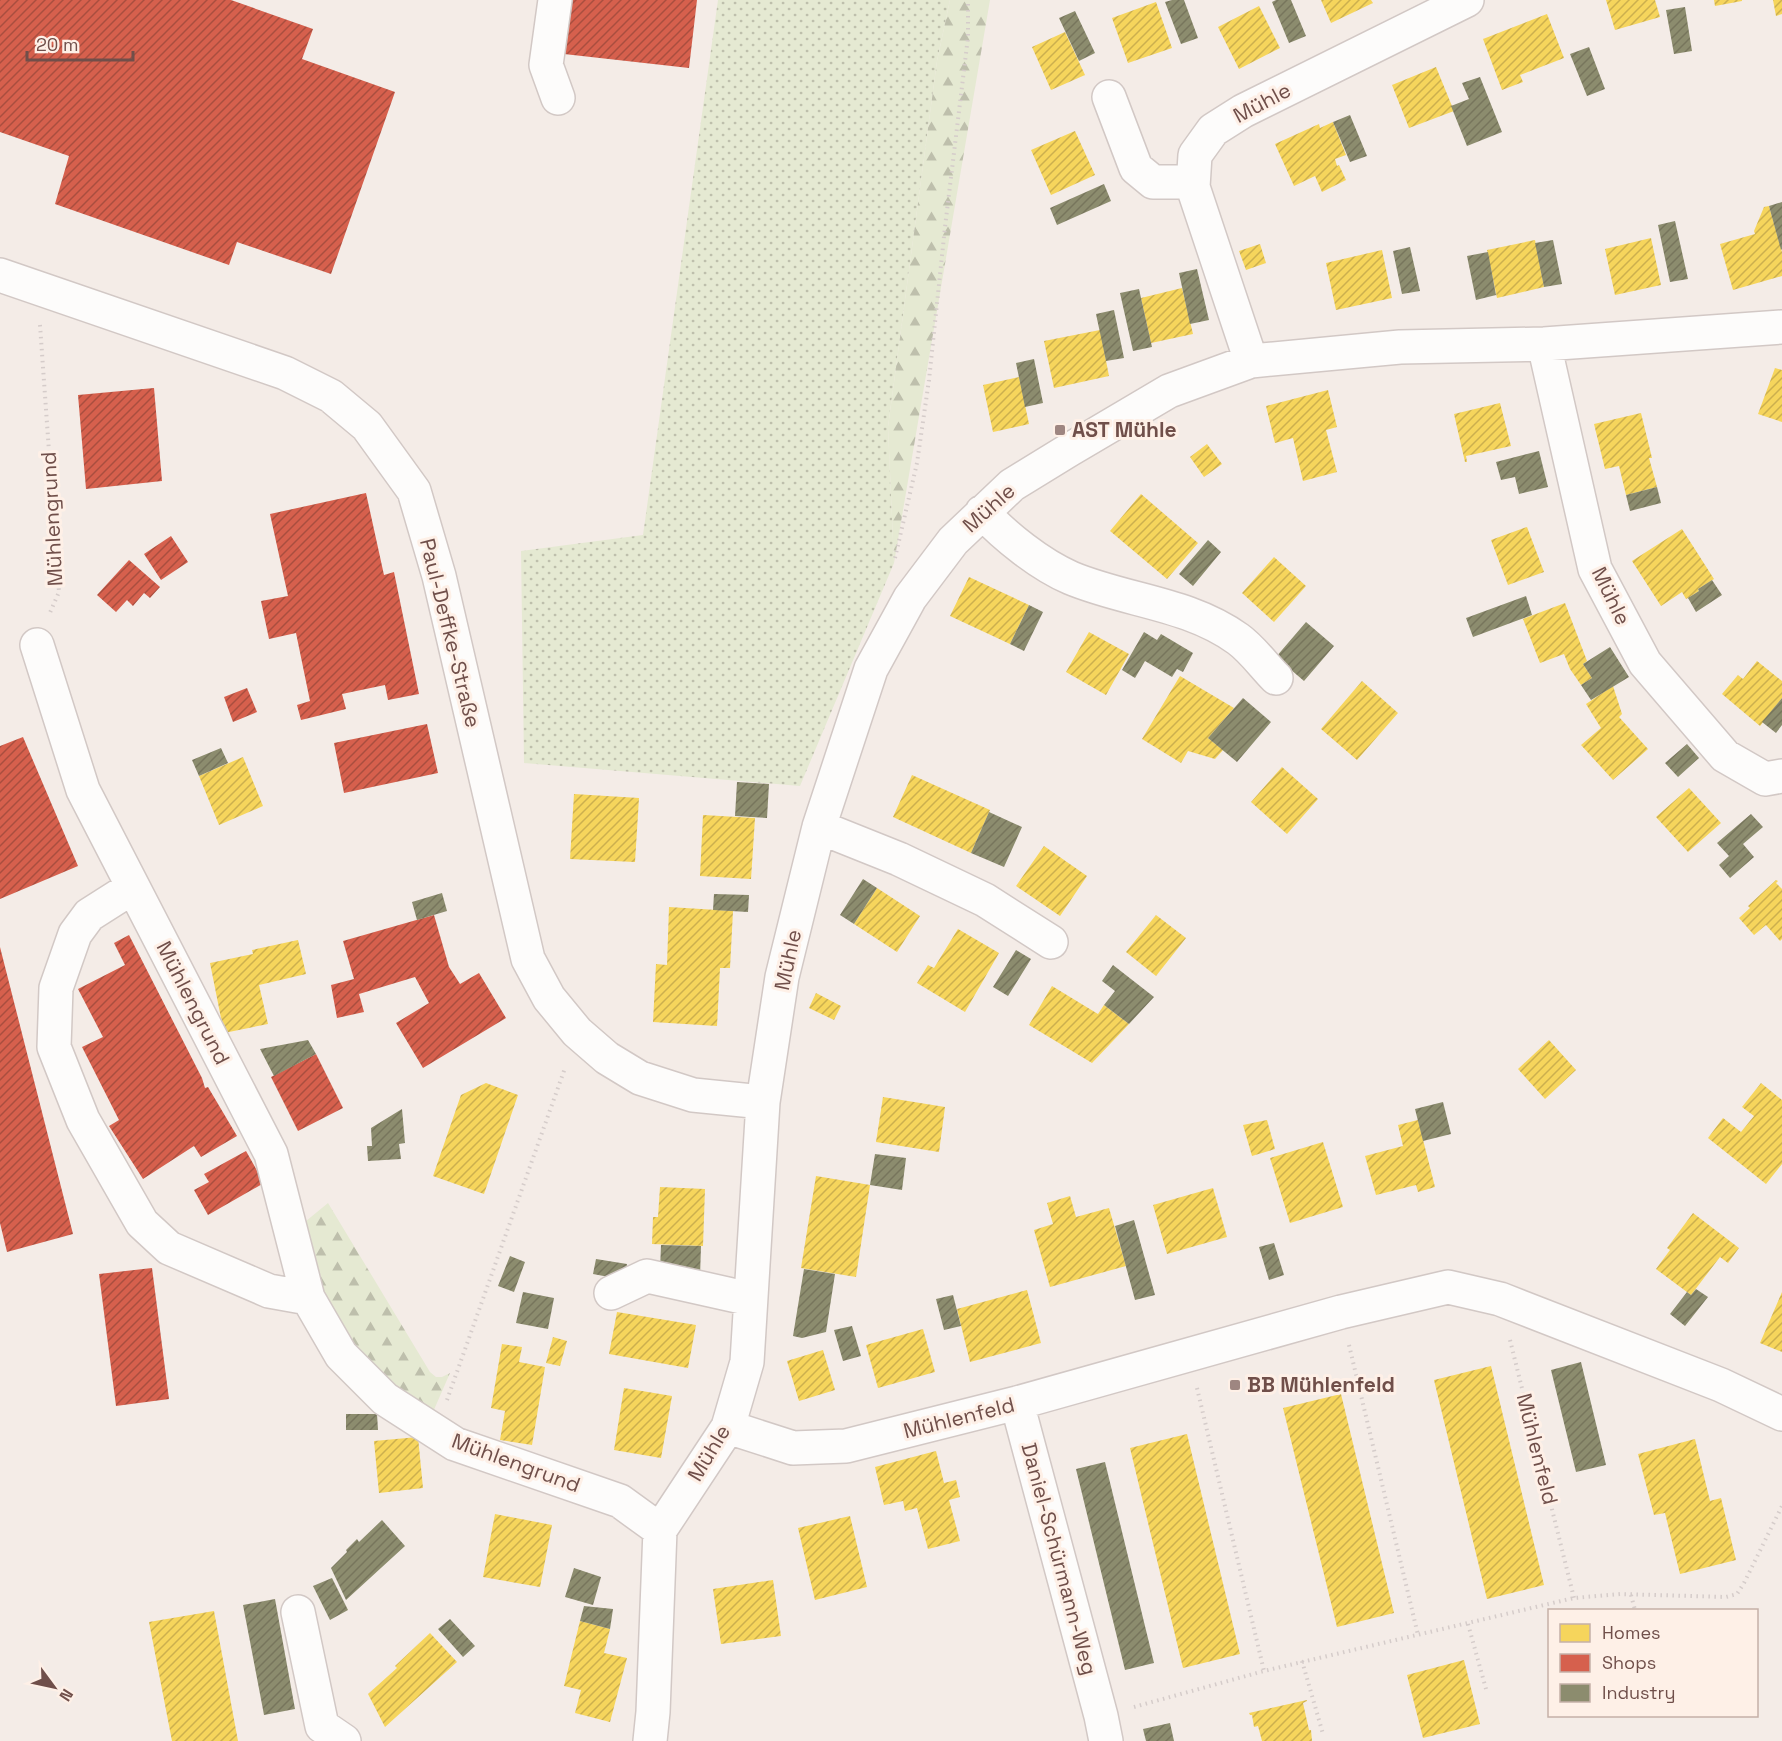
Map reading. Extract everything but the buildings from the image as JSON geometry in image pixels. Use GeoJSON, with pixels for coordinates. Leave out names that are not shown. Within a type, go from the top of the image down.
{"type":"FeatureCollection","features":[{"type":"Feature","properties":{"kind":"street"},"geometry":{"type":"LineString","coordinates":[[555,0],[546,65],[558,98]]}},
{"type":"Feature","properties":{"kind":"street","name":"Mühle"},"geometry":{"type":"LineString","coordinates":[[1251,360],[1193,187],[1195,155],[1213,130],[1243,111],[1467,0]]}},
{"type":"Feature","properties":{"kind":"street"},"geometry":{"type":"LineString","coordinates":[[1109,97],[1136,168],[1153,182],[1193,182]]}},
{"type":"Feature","properties":{"kind":"street","name":"Paul-Deffke-Straße"},"geometry":{"type":"LineString","coordinates":[[0,275],[285,373],[331,396],[367,426],[414,492],[432,555],[528,959],[549,998],[577,1032],[607,1058],[640,1078],[693,1095],[763,1102]]}},
{"type":"Feature","properties":{"kind":"street","name":"Mühle"},"geometry":{"type":"LineString","coordinates":[[660,1530],[728,1427],[747,1362],[763,1102],[783,977],[819,827],[871,669],[919,584],[953,541],[1012,484],[1169,391],[1251,360],[1400,347],[1544,344],[1782,327]]}},
{"type":"Feature","properties":{"kind":"street","name":"Mühle"},"geometry":{"type":"LineString","coordinates":[[1544,344],[1595,569],[1645,663],[1725,756],[1765,779],[1782,776]]}},
{"type":"Feature","properties":{"kind":"street"},"geometry":{"type":"LineString","coordinates":[[982,512],[1002,532],[1041,561],[1070,577],[1174,608],[1210,622],[1239,640],[1276,678]]}},
{"type":"Feature","properties":{"kind":"street","name":"Mühlengrund"},"geometry":{"type":"LineString","coordinates":[[37,645],[83,790],[271,1154],[308,1298],[341,1355],[385,1399],[455,1444],[620,1501],[660,1530]]}},
{"type":"Feature","properties":{"kind":"street"},"geometry":{"type":"LineString","coordinates":[[819,827],[899,859],[985,900],[1051,942]]}},
{"type":"Feature","properties":{"kind":"street"},"geometry":{"type":"LineString","coordinates":[[133,886],[89,915],[75,934],[56,988],[54,1047],[83,1120],[142,1223],[168,1248],[269,1291],[308,1298]]}},
{"type":"Feature","properties":{"kind":"street"},"geometry":{"type":"LineString","coordinates":[[611,1293],[647,1276],[750,1299]]}},
{"type":"Feature","properties":{"kind":"street","name":"Mühlenfeld"},"geometry":{"type":"LineString","coordinates":[[728,1427],[793,1448],[846,1446],[1017,1403],[1341,1312],[1448,1287],[1500,1299],[1721,1385],[1782,1413]]}},
{"type":"Feature","properties":{"kind":"street","name":"Daniel-Schürmann-Weg"},"geometry":{"type":"LineString","coordinates":[[1017,1403],[1104,1728]]}},
{"type":"Feature","properties":{"kind":"street"},"geometry":{"type":"LineString","coordinates":[[650,1741],[660,1530]]}},
{"type":"Feature","properties":{"kind":"street"},"geometry":{"type":"LineString","coordinates":[[298,1612],[322,1726],[344,1741]]}},
{"type":"Feature","properties":{"kind":"path"},"geometry":{"type":"LineString","coordinates":[[919,584],[895,559],[917,463],[929,380],[968,38],[968,0]]}},
{"type":"Feature","properties":{"kind":"path","name":"Mühlengrund"},"geometry":{"type":"LineString","coordinates":[[37,645],[58,592],[38,288]]}},
{"type":"Feature","properties":{"kind":"path"},"geometry":{"type":"LineString","coordinates":[[436,1432],[577,1032]]}},
{"type":"Feature","properties":{"kind":"path","name":"Mühlenfeld"},"geometry":{"type":"LineString","coordinates":[[1500,1299],[1574,1598]]}},
{"type":"Feature","properties":{"kind":"path"},"geometry":{"type":"LineString","coordinates":[[1341,1312],[1418,1635]]}},
{"type":"Feature","properties":{"kind":"path"},"geometry":{"type":"LineString","coordinates":[[1189,1356],[1264,1671]]}},
{"type":"Feature","properties":{"kind":"path"},"geometry":{"type":"LineString","coordinates":[[1104,1728],[1264,1671],[1574,1598],[1620,1594],[1726,1597],[1737,1594],[1782,1506]]}},
{"type":"Feature","properties":{"kind":"path"},"geometry":{"type":"LineString","coordinates":[[1631,1595],[1634,1609]]}},
{"type":"Feature","properties":{"kind":"path"},"geometry":{"type":"LineString","coordinates":[[1468,1624],[1486,1689]]}},
{"type":"Feature","properties":{"kind":"path"},"geometry":{"type":"LineString","coordinates":[[1302,1661],[1323,1734]]}},
{"type":"Feature","properties":{"kind":"green space"},"geometry":{"type":"Polygon","coordinates":[[[718,0],[950,0],[937,61],[888,427],[894,563],[800,786],[524,763],[521,551],[643,535],[718,0]]]}},
{"type":"Feature","properties":{"kind":"green space"},"geometry":{"type":"Polygon","coordinates":[[[950,0],[990,0],[894,563],[888,427],[937,61],[950,0]]]}},
{"type":"Feature","properties":{"kind":"green space"},"geometry":{"type":"Polygon","coordinates":[[[328,1203],[430,1372],[436,1377],[450,1373],[433,1412],[393,1387],[366,1362],[318,1289],[300,1226],[328,1203]]]}},
{"type":"Feature","properties":{"kind":"place","name":"AST Mühle"},"geometry":{"type":"Point","coordinates":[1060,430]}},
{"type":"Feature","properties":{"kind":"place","name":"BB Mühlenfeld"},"geometry":{"type":"Point","coordinates":[1235,1385]}}]}
